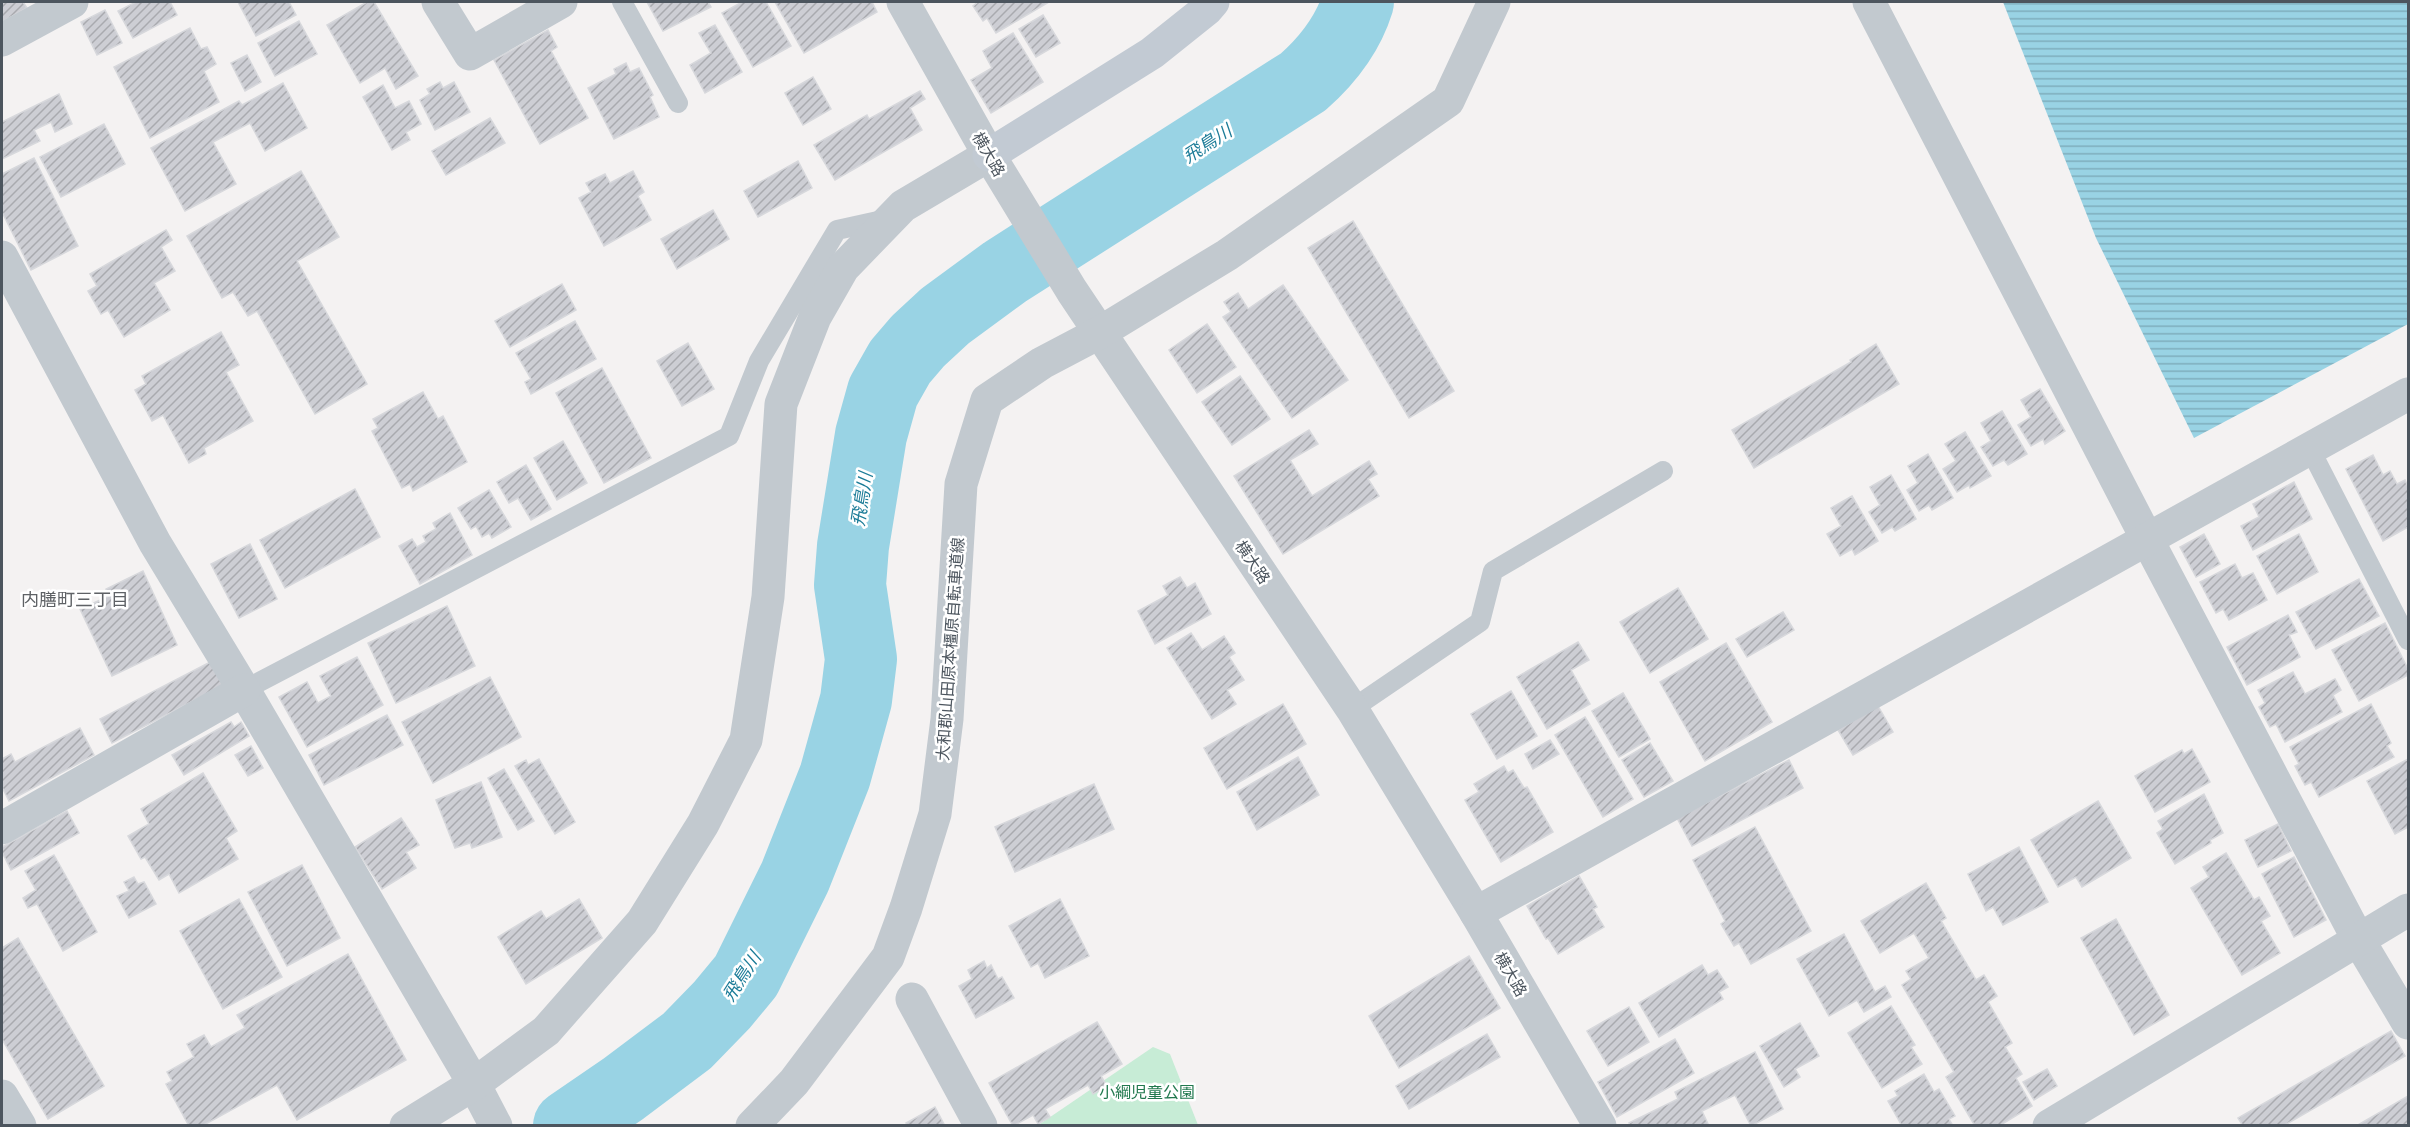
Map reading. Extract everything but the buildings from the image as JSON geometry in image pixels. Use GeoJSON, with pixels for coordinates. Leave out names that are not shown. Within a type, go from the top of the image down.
{"type":"FeatureCollection","features":[{"type":"Feature","properties":{"kind":"street"},"geometry":{"type":"LineString","coordinates":[[2,40],[72,2]]}},
{"type":"Feature","properties":{"kind":"street"},"geometry":{"type":"LineString","coordinates":[[438,2],[470,54],[561,2]]}},
{"type":"Feature","properties":{"kind":"street","name":"横大路"},"geometry":{"type":"LineString","coordinates":[[903,2],[988,155],[1072,291],[1352,709],[1476,913],[1600,1125]]}},
{"type":"Feature","properties":{"kind":"street"},"geometry":{"type":"LineString","coordinates":[[406,1125],[485,1105],[546,1031],[642,922],[703,824],[746,740],[768,597],[781,404],[815,317],[843,268],[903,207],[1152,53],[1213,2]]}},
{"type":"Feature","properties":{"kind":"street","name":"大和郡山田原本橿原自転車道線"},"geometry":{"type":"LineString","coordinates":[[752,1125],[794,1082],[888,957],[906,908],[935,814],[947,719],[962,484],[987,400],[1042,363],[1099,333],[1227,255],[1448,101],[1494,2]]}},
{"type":"Feature","properties":{"kind":"street"},"geometry":{"type":"LineString","coordinates":[[1869,2],[2147,539],[2358,939],[2409,1023]]}},
{"type":"Feature","properties":{"kind":"street"},"geometry":{"type":"LineString","coordinates":[[2,257],[155,543],[244,690],[485,1105]]}},
{"type":"Feature","properties":{"kind":"street"},"geometry":{"type":"LineString","coordinates":[[1476,913],[2409,394]]}},
{"type":"Feature","properties":{"kind":"street"},"geometry":{"type":"LineString","coordinates":[[2,828],[244,690]]}},
{"type":"Feature","properties":{"kind":"street"},"geometry":{"type":"LineString","coordinates":[[2049,1125],[2409,909]]}},
{"type":"Feature","properties":{"kind":"street"},"geometry":{"type":"LineString","coordinates":[[912,999],[981,1125]]}},
{"type":"Feature","properties":{"kind":"street"},"geometry":{"type":"LineString","coordinates":[[2,1096],[20,1125]]}},
{"type":"Feature","properties":{"kind":"lane"},"geometry":{"type":"LineString","coordinates":[[622,2],[678,103]]}},
{"type":"Feature","properties":{"kind":"lane"},"geometry":{"type":"LineString","coordinates":[[244,690],[729,436],[759,361],[837,230],[891,219]]}},
{"type":"Feature","properties":{"kind":"lane"},"geometry":{"type":"LineString","coordinates":[[2310,449],[2409,640]]}},
{"type":"Feature","properties":{"kind":"lane"},"geometry":{"type":"LineString","coordinates":[[1352,709],[1480,622],[1493,571],[1664,471]]}},
{"type":"Feature","properties":{"kind":"green space","name":"小綱児童公園"},"geometry":{"type":"Polygon","coordinates":[[[1153,1047],[1170,1054],[1198,1125],[1037,1126],[1153,1047]]]}},
{"type":"Feature","properties":{"kind":"water"},"geometry":{"type":"Polygon","coordinates":[[[2003,2],[2408,2],[2408,324],[2194,438],[2096,238],[2003,2]]]}},
{"type":"Feature","properties":{"kind":"waterway","name":"飛鳥川"},"geometry":{"type":"LineString","coordinates":[[569,1126],[687,1041],[722,1005],[746,976],[795,877],[835,776],[856,700],[861,659],[850,585],[853,546],[871,435],[883,392],[900,362],[918,341],[945,316],[1005,272],[1303,82],[1321,65],[1343,36],[1358,2]]}},
{"type":"Feature","properties":{"kind":"district","name":"内膳町三丁目"},"geometry":{"type":"Point","coordinates":[75,599]}}]}
